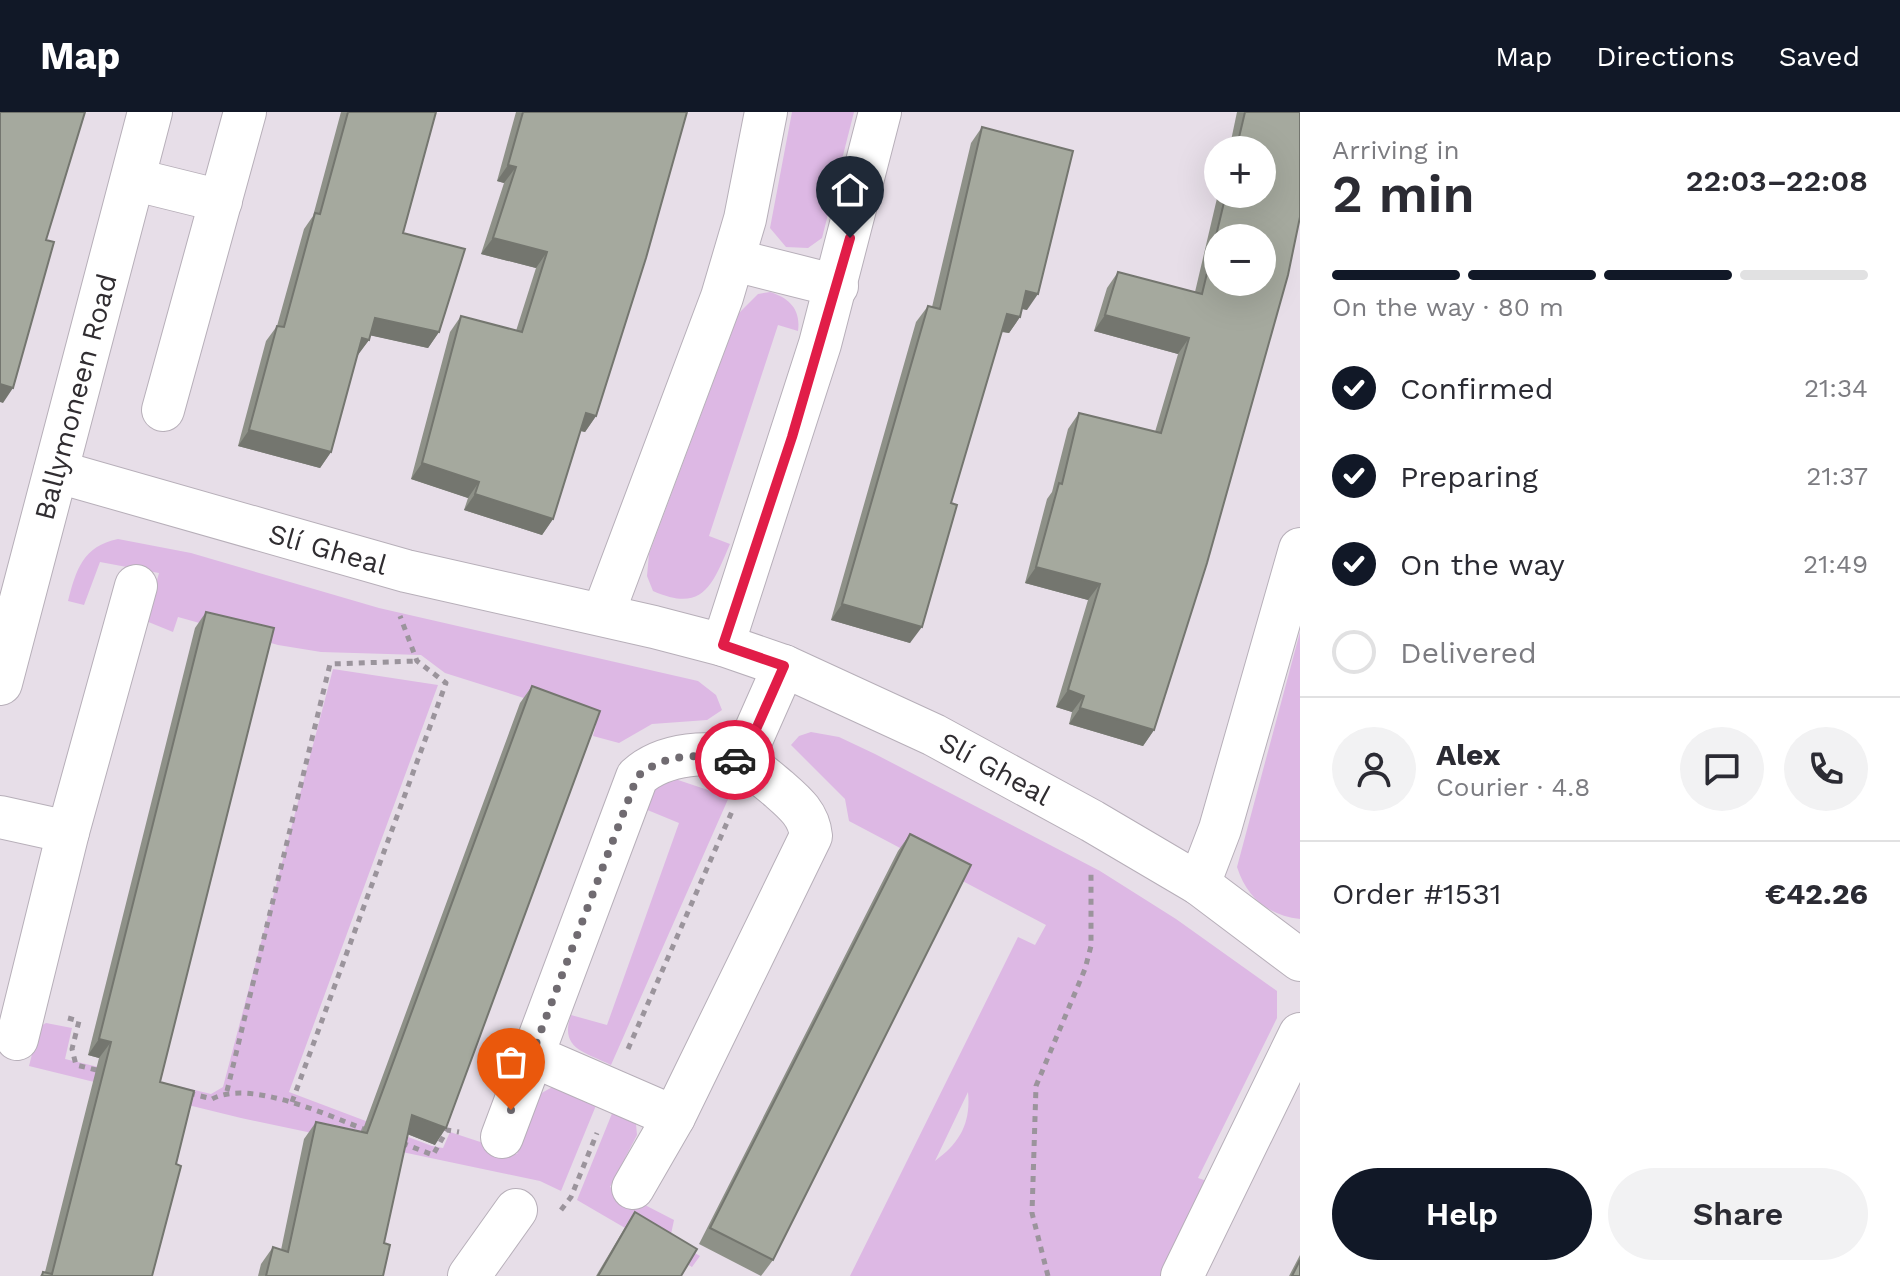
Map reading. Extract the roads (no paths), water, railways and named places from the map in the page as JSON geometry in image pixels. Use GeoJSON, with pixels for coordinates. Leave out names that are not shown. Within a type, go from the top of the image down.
{"type":"FeatureCollection","features":[{"type":"Feature","properties":{"kind":"street","name":"Ballymoneen Road"},"geometry":{"type":"LineString","coordinates":[[0,683],[150,112]]}},
{"type":"Feature","properties":{"kind":"street"},"geometry":{"type":"LineString","coordinates":[[163,410],[245,112]]}},
{"type":"Feature","properties":{"kind":"street"},"geometry":{"type":"LineString","coordinates":[[603,614],[734,260],[766,112]]}},
{"type":"Feature","properties":{"kind":"street"},"geometry":{"type":"LineString","coordinates":[[723,645],[796,424],[837,286],[880,112]]}},
{"type":"Feature","properties":{"kind":"street"},"geometry":{"type":"LineString","coordinates":[[132,179],[221,201]]}},
{"type":"Feature","properties":{"kind":"street"},"geometry":{"type":"LineString","coordinates":[[734,260],[837,286]]}},
{"type":"Feature","properties":{"kind":"street","name":"Slí Gheal"},"geometry":{"type":"LineString","coordinates":[[55,471],[406,571],[603,614],[723,645],[784,666],[934,735],[1092,821],[1199,884],[1300,960]]}},
{"type":"Feature","properties":{"kind":"street"},"geometry":{"type":"LineString","coordinates":[[1199,884],[1220,829],[1300,549]]}},
{"type":"Feature","properties":{"kind":"street"},"geometry":{"type":"LineString","coordinates":[[21,1023],[68,832],[136,586]]}},
{"type":"Feature","properties":{"kind":"street"},"geometry":{"type":"LineString","coordinates":[[746,764],[784,666]]}},
{"type":"Feature","properties":{"kind":"street"},"geometry":{"type":"LineString","coordinates":[[502,1137],[637,777],[660,760],[678,757],[746,764],[803,812],[811,836],[674,1117],[633,1188]]}},
{"type":"Feature","properties":{"kind":"street"},"geometry":{"type":"LineString","coordinates":[[0,817],[68,832]]}},
{"type":"Feature","properties":{"kind":"street"},"geometry":{"type":"LineString","coordinates":[[1182,1276],[1300,1034]]}},
{"type":"Feature","properties":{"kind":"street"},"geometry":{"type":"LineString","coordinates":[[531,1055],[674,1117]]}},
{"type":"Feature","properties":{"kind":"street"},"geometry":{"type":"LineString","coordinates":[[469,1276],[516,1210]]}}]}
